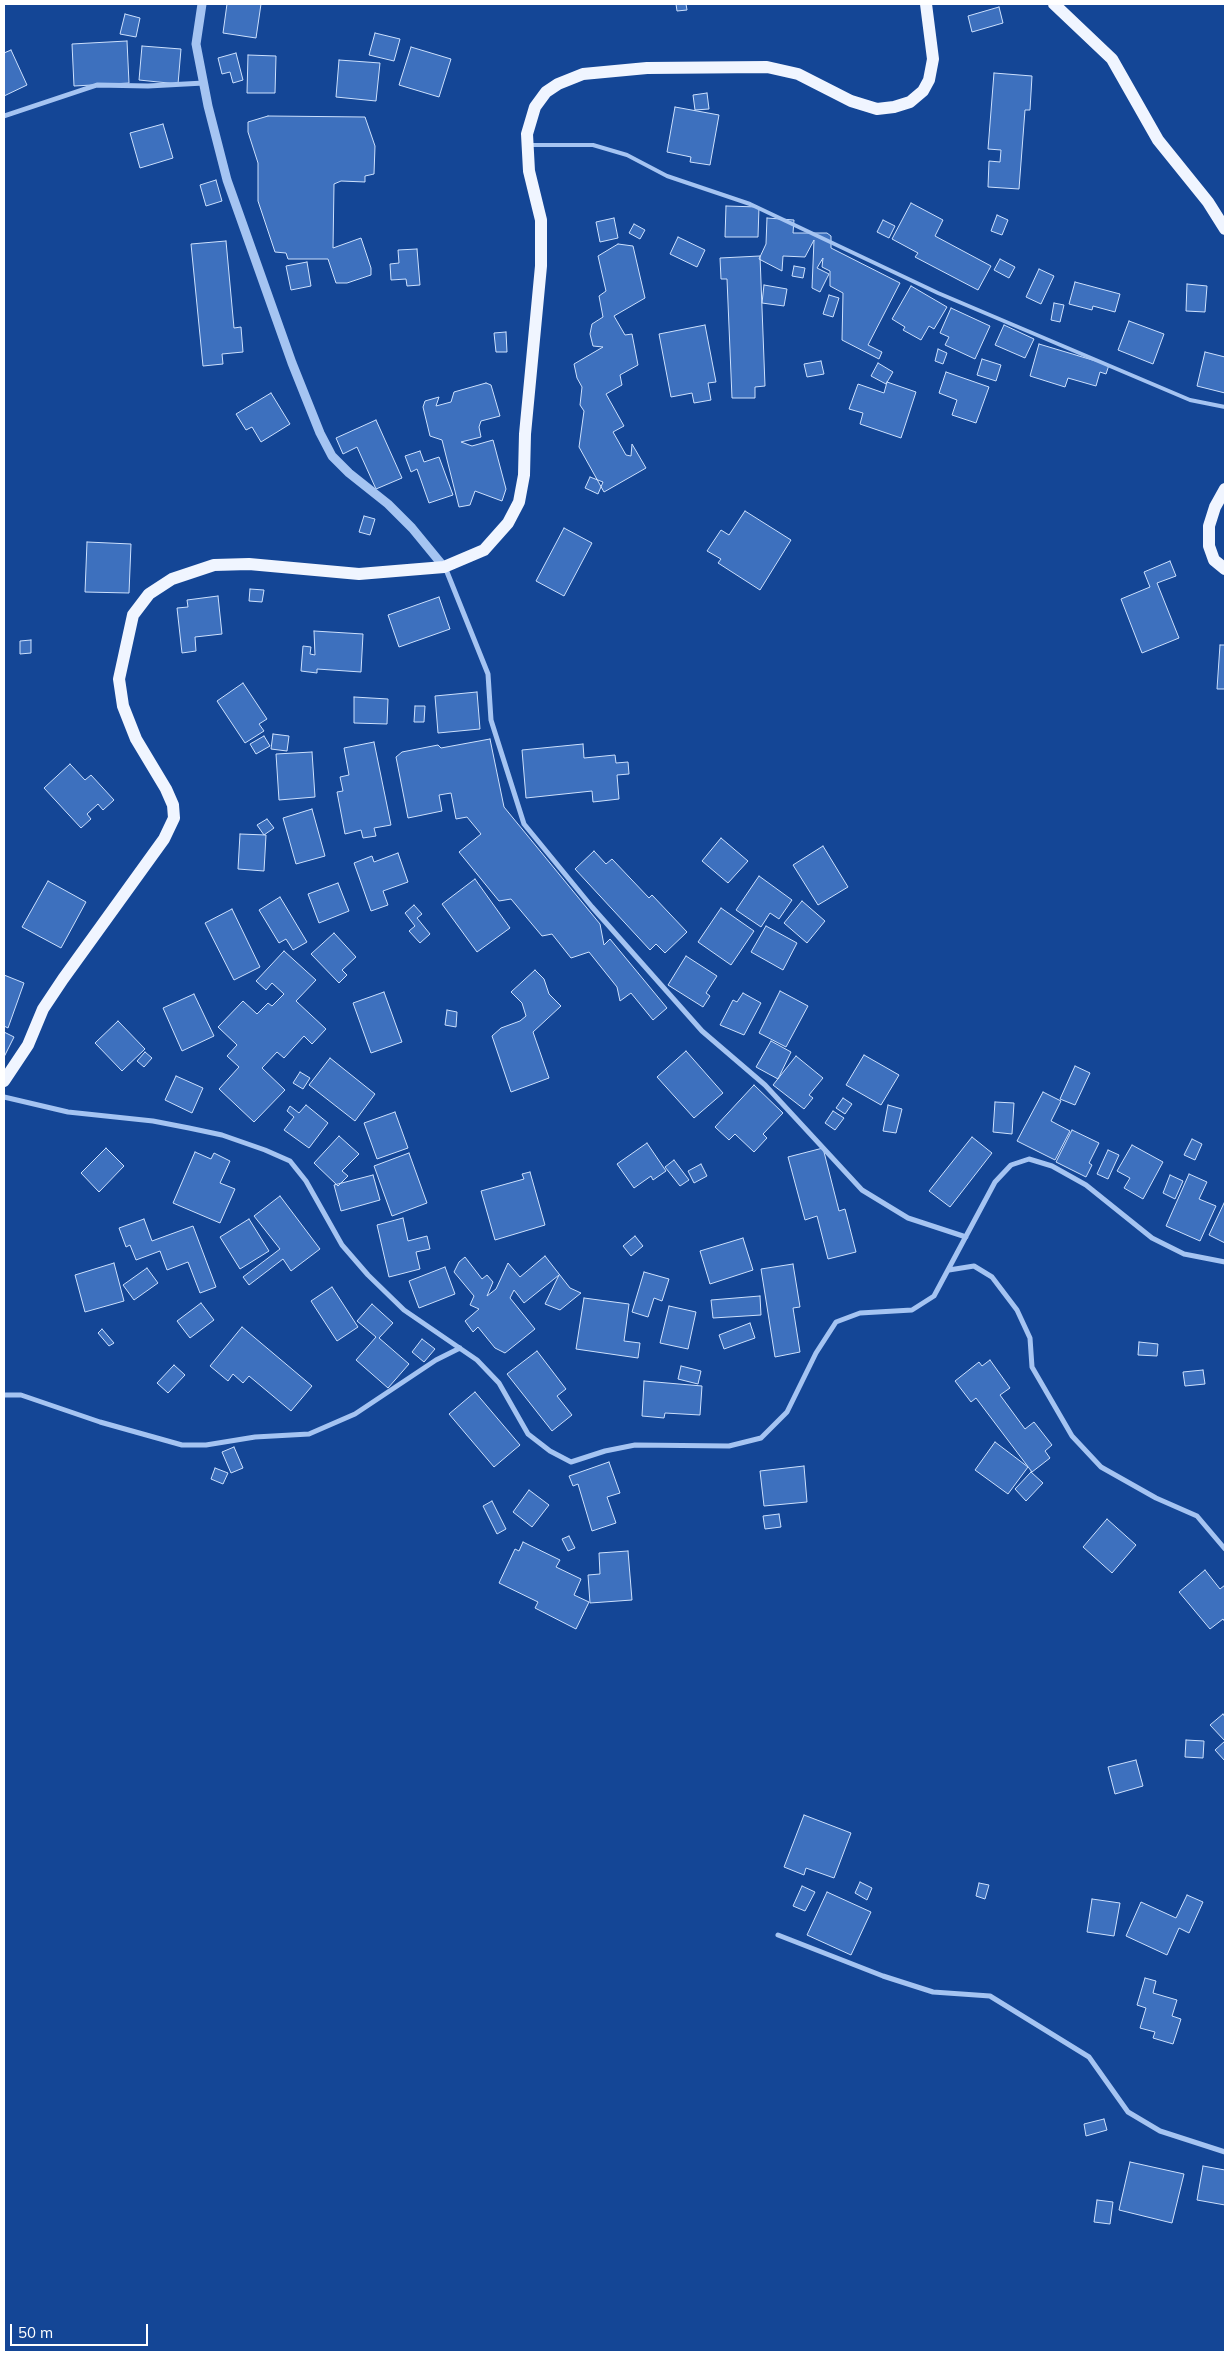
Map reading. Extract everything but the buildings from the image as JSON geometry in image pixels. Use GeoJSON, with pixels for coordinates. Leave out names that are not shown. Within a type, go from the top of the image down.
{"type":"FeatureCollection","features":[{"type":"Feature","properties":{"kind":"main road"},"geometry":{"type":"LineString","coordinates":[[4,1081],[28,1045],[43,1009],[62,978],[164,839],[174,818],[173,805],[166,789],[136,739],[123,706],[119,679],[133,616],[149,594],[172,579],[214,565],[249,564],[359,574],[444,567],[484,550],[508,523],[519,502],[524,475],[541,266],[541,220],[529,171],[526,144],[535,107],[546,92],[558,84],[583,74],[647,68],[767,67],[798,74],[851,101],[877,109],[894,107],[910,102],[923,91],[929,80],[933,59],[926,4]]}},
{"type":"Feature","properties":{"kind":"main road"},"geometry":{"type":"LineString","coordinates":[[1054,4],[1112,59],[1158,140],[1197,186],[1225,230]]}},
{"type":"Feature","properties":{"kind":"main road"},"geometry":{"type":"LineString","coordinates":[[1225,489],[1209,526],[1209,546],[1214,560],[1225,570]]}},
{"type":"Feature","properties":{"kind":"street"},"geometry":{"type":"LineString","coordinates":[[202,4],[196,44],[227,180],[292,363],[320,433],[332,456],[349,473],[388,504],[412,528],[444,567],[488,674],[491,720],[524,824],[592,907],[702,1031],[765,1085],[862,1190],[908,1218],[966,1237]]}},
{"type":"Feature","properties":{"kind":"street"},"geometry":{"type":"LineString","coordinates":[[4,116],[97,85],[148,86],[204,83]]}},
{"type":"Feature","properties":{"kind":"street"},"geometry":{"type":"LineString","coordinates":[[4,1097],[68,1112],[152,1121],[222,1135],[290,1161],[306,1181],[342,1245],[368,1275],[404,1310],[477,1360],[499,1383],[528,1434],[550,1451],[571,1462],[605,1451],[635,1445],[729,1446],[761,1438],[788,1412],[816,1354],[836,1322],[860,1313],[912,1310],[934,1296],[995,1182],[1011,1165],[1029,1159],[1052,1166],[1086,1185],[1152,1238],[1184,1254],[1225,1262]]}},
{"type":"Feature","properties":{"kind":"street"},"geometry":{"type":"LineString","coordinates":[[949,1270],[974,1266],[992,1277],[1017,1310],[1030,1338],[1032,1367],[1072,1436],[1101,1467],[1156,1498],[1197,1516],[1225,1549]]}},
{"type":"Feature","properties":{"kind":"street"},"geometry":{"type":"LineString","coordinates":[[4,1395],[22,1395],[100,1422],[182,1445],[206,1445],[254,1437],[309,1434],[355,1414],[428,1364],[460,1348]]}},
{"type":"Feature","properties":{"kind":"street"},"geometry":{"type":"LineString","coordinates":[[778,1935],[883,1976],[933,1992],[990,1996],[1089,2056],[1128,2112],[1160,2131],[1225,2152]]}},
{"type":"Feature","properties":{"kind":"lane"},"geometry":{"type":"LineString","coordinates":[[526,144],[593,145],[627,156],[667,176],[750,204],[938,293],[1190,400],[1225,407]]}}]}
